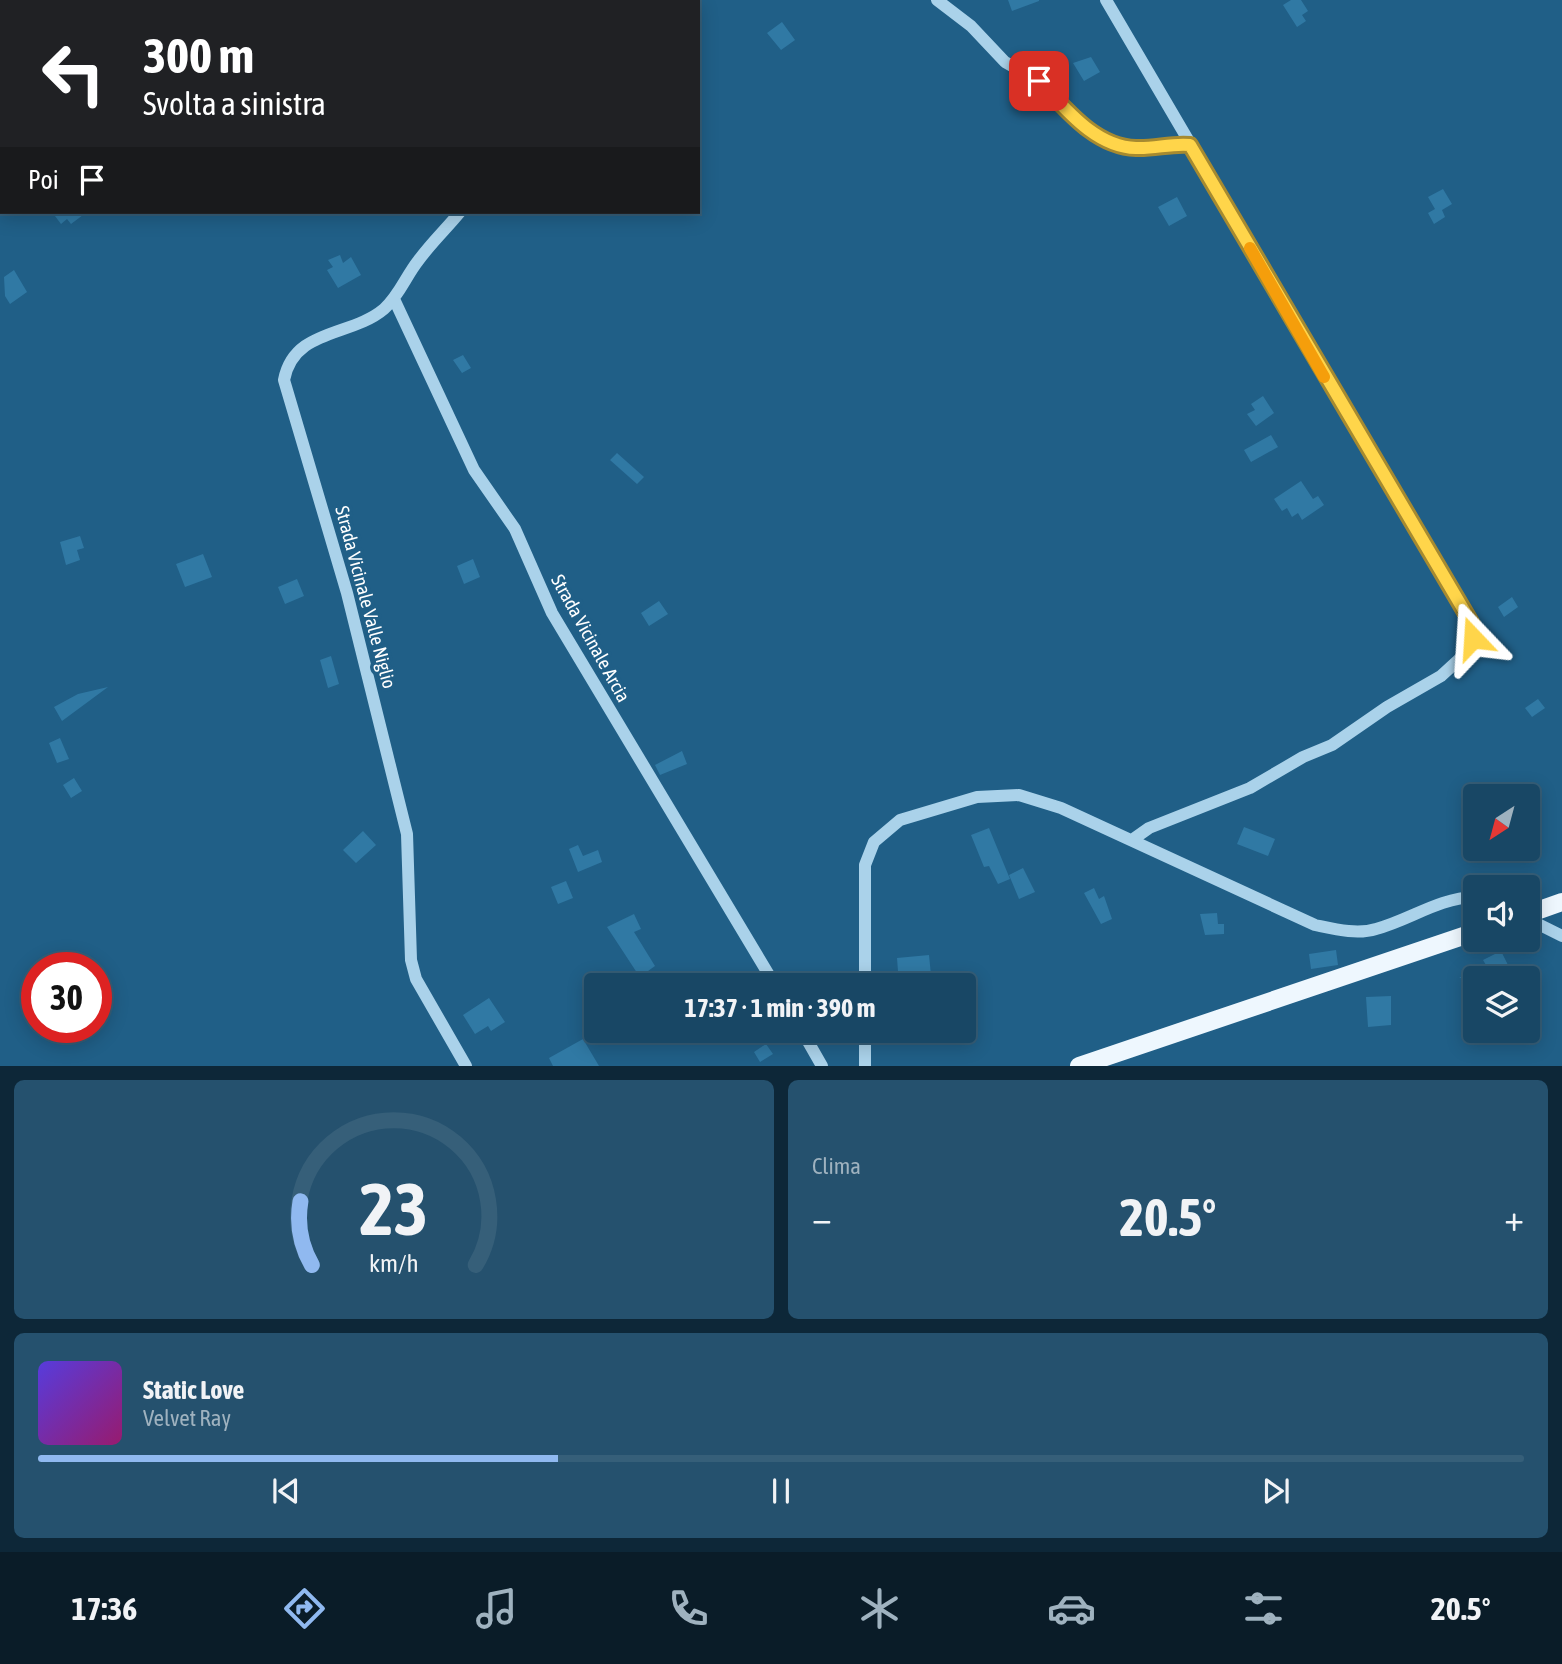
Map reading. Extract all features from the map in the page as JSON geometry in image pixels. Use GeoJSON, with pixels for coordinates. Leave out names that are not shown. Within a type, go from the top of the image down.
{"type":"FeatureCollection","features":[{"type":"Feature","properties":{"kind":"main road"},"geometry":{"type":"LineString","coordinates":[[1540,912],[1562,902]]}},
{"type":"Feature","properties":{"kind":"main road"},"geometry":{"type":"LineString","coordinates":[[1079,1066],[1463,936]]}},
{"type":"Feature","properties":{"kind":"street"},"geometry":{"type":"LineString","coordinates":[[937,0],[971,26],[1006,62],[1039,81],[1077,121],[1112,143],[1135,148],[1190,145]]}},
{"type":"Feature","properties":{"kind":"street"},"geometry":{"type":"LineString","coordinates":[[1106,0],[1472,624],[1473,638],[1465,654],[1441,676],[1387,707],[1332,745],[1303,757],[1250,788],[1149,828],[1132,840]]}},
{"type":"Feature","properties":{"kind":"street","name":"Strada Vicinale Valle Niglio"},"geometry":{"type":"LineString","coordinates":[[458,214],[417,261],[394,299],[382,310],[334,331],[292,356],[284,380],[347,593],[407,834],[411,960],[416,979],[466,1066]]}},
{"type":"Feature","properties":{"kind":"street","name":"Strada Vicinale Arcia"},"geometry":{"type":"LineString","coordinates":[[394,299],[474,470],[515,529],[552,613],[768,973]]}},
{"type":"Feature","properties":{"kind":"street"},"geometry":{"type":"LineString","coordinates":[[865,973],[865,865],[874,842],[900,820],[977,797],[1019,795],[1061,808],[1315,925],[1342,930],[1374,930],[1453,897],[1463,897]]}},
{"type":"Feature","properties":{"kind":"street"},"geometry":{"type":"LineString","coordinates":[[1540,924],[1562,936]]}},
{"type":"Feature","properties":{"kind":"street"},"geometry":{"type":"LineString","coordinates":[[809,1043],[822,1066]]}},
{"type":"Feature","properties":{"kind":"street"},"geometry":{"type":"LineString","coordinates":[[865,1043],[865,1066]]}},
{"type":"Feature","properties":{"kind":"building"},"geometry":{"type":"Polygon","coordinates":[[[1008,0],[1039,0],[1039,1],[1012,11],[1008,0]]]}},
{"type":"Feature","properties":{"kind":"building"},"geometry":{"type":"Polygon","coordinates":[[[1291,0],[1301,0],[1308,11],[1302,15],[1306,21],[1297,27],[1283,5],[1291,0]]]}},
{"type":"Feature","properties":{"kind":"building"},"geometry":{"type":"Polygon","coordinates":[[[782,22],[795,40],[781,50],[767,33],[782,22]]]}},
{"type":"Feature","properties":{"kind":"building"},"geometry":{"type":"Polygon","coordinates":[[[1091,57],[1100,72],[1084,81],[1073,63],[1091,57]]]}},
{"type":"Feature","properties":{"kind":"building"},"geometry":{"type":"Polygon","coordinates":[[[1443,189],[1452,204],[1442,210],[1445,217],[1434,224],[1428,213],[1435,209],[1428,197],[1443,189]]]}},
{"type":"Feature","properties":{"kind":"building"},"geometry":{"type":"Polygon","coordinates":[[[1177,197],[1187,216],[1169,226],[1158,207],[1177,197]]]}},
{"type":"Feature","properties":{"kind":"building"},"geometry":{"type":"Polygon","coordinates":[[[54,214],[84,214],[71,224],[67,219],[61,224],[54,214]]]}},
{"type":"Feature","properties":{"kind":"building"},"geometry":{"type":"Polygon","coordinates":[[[340,255],[343,263],[351,257],[361,275],[338,288],[327,270],[333,267],[328,260],[340,255]]]}},
{"type":"Feature","properties":{"kind":"building"},"geometry":{"type":"Polygon","coordinates":[[[14,270],[27,292],[10,304],[5,296],[4,277],[14,270]]]}},
{"type":"Feature","properties":{"kind":"building"},"geometry":{"type":"Polygon","coordinates":[[[463,355],[471,368],[462,373],[453,360],[463,355]]]}},
{"type":"Feature","properties":{"kind":"building"},"geometry":{"type":"Polygon","coordinates":[[[1263,396],[1274,413],[1256,426],[1247,414],[1255,410],[1251,404],[1263,396]]]}},
{"type":"Feature","properties":{"kind":"building"},"geometry":{"type":"Polygon","coordinates":[[[1271,435],[1278,447],[1251,462],[1244,450],[1271,435]]]}},
{"type":"Feature","properties":{"kind":"building"},"geometry":{"type":"Polygon","coordinates":[[[617,453],[644,477],[637,484],[610,460],[617,453]]]}},
{"type":"Feature","properties":{"kind":"building"},"geometry":{"type":"Polygon","coordinates":[[[1301,481],[1313,499],[1318,496],[1324,505],[1302,520],[1298,513],[1292,517],[1287,508],[1282,511],[1274,499],[1301,481]]]}},
{"type":"Feature","properties":{"kind":"building"},"geometry":{"type":"Polygon","coordinates":[[[80,536],[84,548],[77,550],[80,560],[66,565],[60,542],[80,536]]]}},
{"type":"Feature","properties":{"kind":"building"},"geometry":{"type":"Polygon","coordinates":[[[203,554],[212,577],[185,587],[176,564],[203,554]]]}},
{"type":"Feature","properties":{"kind":"building"},"geometry":{"type":"Polygon","coordinates":[[[473,559],[480,577],[464,584],[457,566],[473,559]]]}},
{"type":"Feature","properties":{"kind":"building"},"geometry":{"type":"Polygon","coordinates":[[[297,579],[304,596],[285,604],[278,587],[297,579]]]}},
{"type":"Feature","properties":{"kind":"building"},"geometry":{"type":"Polygon","coordinates":[[[1512,597],[1518,607],[1504,617],[1498,607],[1512,597]]]}},
{"type":"Feature","properties":{"kind":"building"},"geometry":{"type":"Polygon","coordinates":[[[659,601],[668,614],[649,626],[641,613],[659,601]]]}},
{"type":"Feature","properties":{"kind":"building"},"geometry":{"type":"Polygon","coordinates":[[[331,656],[339,684],[328,688],[320,660],[331,656]]]}},
{"type":"Feature","properties":{"kind":"building"},"geometry":{"type":"Polygon","coordinates":[[[108,687],[62,721],[54,707],[78,694],[108,687]]]}},
{"type":"Feature","properties":{"kind":"building"},"geometry":{"type":"Polygon","coordinates":[[[1538,699],[1545,708],[1532,717],[1525,708],[1538,699]]]}},
{"type":"Feature","properties":{"kind":"building"},"geometry":{"type":"Polygon","coordinates":[[[60,738],[69,759],[57,763],[49,743],[60,738]]]}},
{"type":"Feature","properties":{"kind":"building"},"geometry":{"type":"Polygon","coordinates":[[[682,751],[687,764],[660,775],[655,765],[682,751]]]}},
{"type":"Feature","properties":{"kind":"building"},"geometry":{"type":"Polygon","coordinates":[[[74,778],[82,791],[71,798],[63,785],[74,778]]]}},
{"type":"Feature","properties":{"kind":"building"},"geometry":{"type":"Polygon","coordinates":[[[1244,827],[1275,839],[1268,856],[1237,844],[1244,827]]]}},
{"type":"Feature","properties":{"kind":"building"},"geometry":{"type":"Polygon","coordinates":[[[989,828],[1010,879],[998,884],[989,866],[984,867],[971,835],[989,828]]]}},
{"type":"Feature","properties":{"kind":"building"},"geometry":{"type":"Polygon","coordinates":[[[363,831],[376,845],[356,863],[343,850],[363,831]]]}},
{"type":"Feature","properties":{"kind":"building"},"geometry":{"type":"Polygon","coordinates":[[[578,845],[583,856],[598,850],[602,862],[578,872],[569,849],[578,845]]]}},
{"type":"Feature","properties":{"kind":"building"},"geometry":{"type":"Polygon","coordinates":[[[1023,868],[1035,892],[1019,899],[1009,875],[1023,868]]]}},
{"type":"Feature","properties":{"kind":"building"},"geometry":{"type":"Polygon","coordinates":[[[566,881],[573,898],[558,904],[551,887],[566,881]]]}},
{"type":"Feature","properties":{"kind":"building"},"geometry":{"type":"Polygon","coordinates":[[[1094,888],[1099,899],[1104,896],[1112,919],[1101,924],[1084,893],[1094,888]]]}},
{"type":"Feature","properties":{"kind":"building"},"geometry":{"type":"Polygon","coordinates":[[[1217,913],[1218,924],[1224,924],[1224,934],[1205,935],[1200,914],[1217,913]]]}},
{"type":"Feature","properties":{"kind":"building"},"geometry":{"type":"Polygon","coordinates":[[[634,914],[641,929],[634,932],[655,966],[648,971],[649,973],[637,973],[607,927],[634,914]]]}},
{"type":"Feature","properties":{"kind":"building"},"geometry":{"type":"Polygon","coordinates":[[[1336,950],[1338,965],[1311,969],[1309,954],[1336,950]]]}},
{"type":"Feature","properties":{"kind":"building"},"geometry":{"type":"Polygon","coordinates":[[[1502,952],[1508,965],[1484,966],[1486,965],[1483,960],[1502,952]]]}},
{"type":"Feature","properties":{"kind":"building"},"geometry":{"type":"Polygon","coordinates":[[[929,955],[931,973],[898,973],[897,958],[929,955]]]}},
{"type":"Feature","properties":{"kind":"building"},"geometry":{"type":"Polygon","coordinates":[[[1391,996],[1391,1025],[1368,1027],[1366,997],[1391,996]]]}},
{"type":"Feature","properties":{"kind":"building"},"geometry":{"type":"Polygon","coordinates":[[[489,998],[505,1022],[491,1031],[488,1026],[475,1034],[463,1015],[489,998]]]}},
{"type":"Feature","properties":{"kind":"building"},"geometry":{"type":"Polygon","coordinates":[[[583,1039],[599,1066],[553,1066],[549,1058],[583,1039]]]}},
{"type":"Feature","properties":{"kind":"building"},"geometry":{"type":"Polygon","coordinates":[[[766,1044],[773,1054],[760,1062],[754,1052],[766,1044]]]}},
{"type":"Feature","properties":{"kind":"slow traffic"},"geometry":{"type":"LineString","coordinates":[[1250,248],[1324,377]]}},
{"type":"Feature","properties":{"kind":"route"},"geometry":{"type":"LineString","coordinates":[[1039,81],[1077,121],[1112,143],[1135,148],[1190,145],[1327,382],[1472,624],[1473,638]]}}]}
